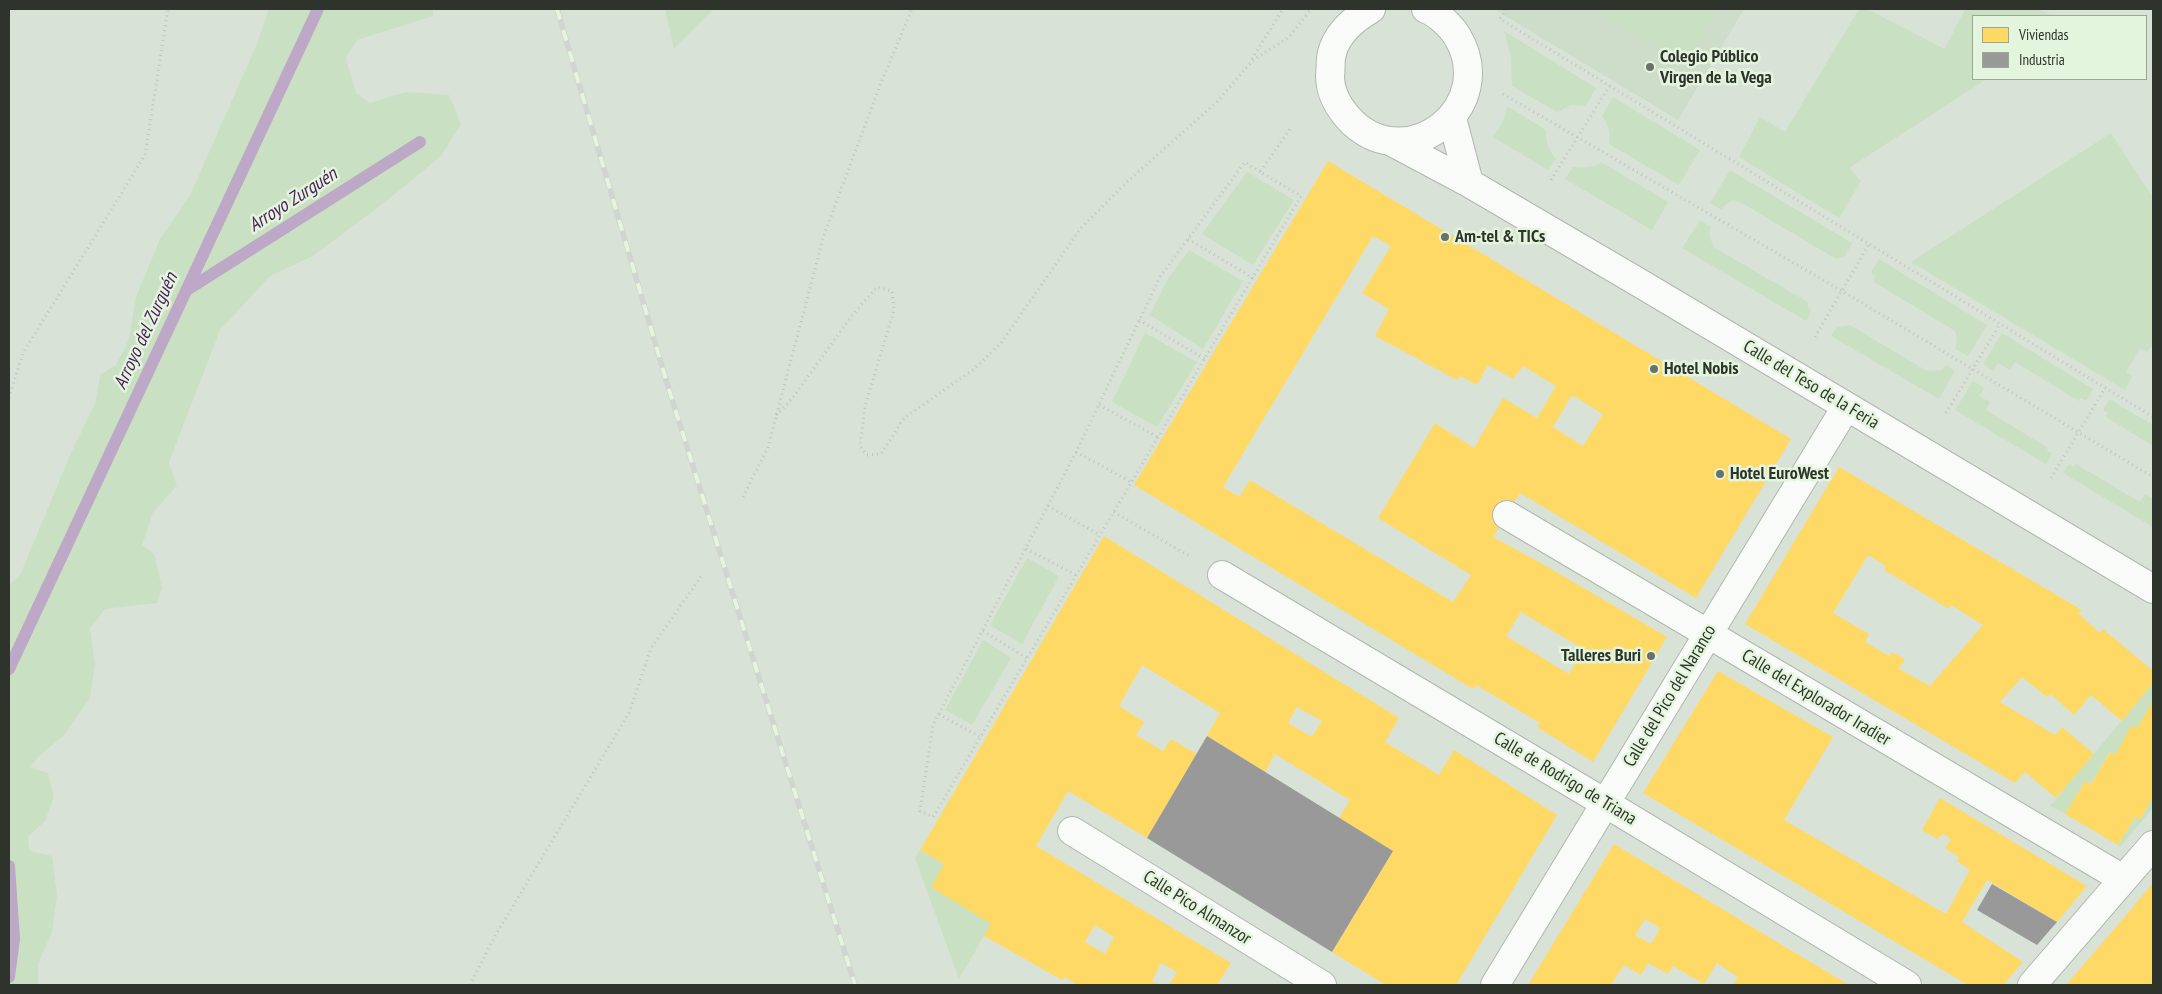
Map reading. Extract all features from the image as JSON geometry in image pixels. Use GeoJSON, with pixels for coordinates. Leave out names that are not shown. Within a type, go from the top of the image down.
{"type":"FeatureCollection","features":[{"type":"Feature","properties":{"kind":"street","name":"Calle del Teso de la Feria"},"geometry":{"type":"LineString","coordinates":[[1371,9],[1345,27],[1331,54],[1330,84],[1342,112],[1364,132],[1392,142],[1469,183],[2153,589]]}},
{"type":"Feature","properties":{"kind":"street","name":"Calle del Teso de la Feria"},"geometry":{"type":"LineString","coordinates":[[1392,142],[1425,137],[1452,118],[1462,102],[1468,83],[1468,64],[1462,45],[1452,28],[1426,9]]}},
{"type":"Feature","properties":{"kind":"street"},"geometry":{"type":"LineString","coordinates":[[1452,118],[1469,183]]}},
{"type":"Feature","properties":{"kind":"street","name":"Calle del Pico del Naranco"},"geometry":{"type":"LineString","coordinates":[[1495,985],[1846,407]]}},
{"type":"Feature","properties":{"kind":"street","name":"Calle del Explorador Iradier"},"geometry":{"type":"LineString","coordinates":[[1508,516],[2123,879]]}},
{"type":"Feature","properties":{"kind":"street","name":"Calle de Rodrigo de Triana"},"geometry":{"type":"LineString","coordinates":[[1222,575],[1906,985]]}},
{"type":"Feature","properties":{"kind":"street","name":"Calle Pico Almanzor"},"geometry":{"type":"LineString","coordinates":[[1072,831],[1322,985]]}},
{"type":"Feature","properties":{"kind":"street"},"geometry":{"type":"LineString","coordinates":[[2032,985],[2153,845]]}},
{"type":"Feature","properties":{"kind":"path"},"geometry":{"type":"LineString","coordinates":[[9,398],[23,353],[145,156],[168,9]]}},
{"type":"Feature","properties":{"kind":"path"},"geometry":{"type":"LineString","coordinates":[[743,497],[768,446],[824,235],[879,88],[912,9]]}},
{"type":"Feature","properties":{"kind":"path"},"geometry":{"type":"LineString","coordinates":[[776,415],[792,399],[850,318],[877,287],[892,291],[894,310],[865,406],[860,446],[867,456],[881,454],[904,418],[972,370],[1001,343],[1081,228],[1128,182],[1218,101],[1252,61],[1283,9]]}},
{"type":"Feature","properties":{"kind":"path"},"geometry":{"type":"LineString","coordinates":[[1252,61],[1290,37],[1311,9]]}},
{"type":"Feature","properties":{"kind":"path"},"geometry":{"type":"LineString","coordinates":[[1506,9],[1500,19],[2153,417]]}},
{"type":"Feature","properties":{"kind":"path"},"geometry":{"type":"LineString","coordinates":[[1551,180],[1610,85]]}},
{"type":"Feature","properties":{"kind":"path"},"geometry":{"type":"LineString","coordinates":[[1503,94],[1842,291],[2153,477]]}},
{"type":"Feature","properties":{"kind":"path"},"geometry":{"type":"LineString","coordinates":[[1260,172],[1292,126]]}},
{"type":"Feature","properties":{"kind":"path"},"geometry":{"type":"LineString","coordinates":[[1245,162],[1301,196],[933,818],[920,811],[933,725],[1076,452],[1160,277],[1188,239],[1245,162]]}},
{"type":"Feature","properties":{"kind":"path"},"geometry":{"type":"LineString","coordinates":[[1188,239],[1253,278]]}},
{"type":"Feature","properties":{"kind":"path"},"geometry":{"type":"LineString","coordinates":[[1815,337],[1869,244]]}},
{"type":"Feature","properties":{"kind":"path"},"geometry":{"type":"LineString","coordinates":[[1139,320],[1204,359]]}},
{"type":"Feature","properties":{"kind":"path"},"geometry":{"type":"LineString","coordinates":[[1946,413],[2000,324]]}},
{"type":"Feature","properties":{"kind":"path"},"geometry":{"type":"LineString","coordinates":[[2051,478],[2105,388]]}},
{"type":"Feature","properties":{"kind":"path"},"geometry":{"type":"LineString","coordinates":[[1099,405],[1158,437]]}},
{"type":"Feature","properties":{"kind":"path"},"geometry":{"type":"LineString","coordinates":[[1076,452],[1131,482]]}},
{"type":"Feature","properties":{"kind":"path"},"geometry":{"type":"LineString","coordinates":[[1048,506],[1100,535]]}},
{"type":"Feature","properties":{"kind":"path"},"geometry":{"type":"LineString","coordinates":[[1114,512],[1192,558]]}},
{"type":"Feature","properties":{"kind":"path"},"geometry":{"type":"LineString","coordinates":[[1026,548],[1076,575]]}},
{"type":"Feature","properties":{"kind":"path"},"geometry":{"type":"LineString","coordinates":[[470,985],[495,936],[629,713],[651,648],[702,575]]}},
{"type":"Feature","properties":{"kind":"path"},"geometry":{"type":"LineString","coordinates":[[983,631],[1027,658]]}},
{"type":"Feature","properties":{"kind":"path"},"geometry":{"type":"LineString","coordinates":[[939,714],[980,738]]}},
{"type":"Feature","properties":{"kind":"shaded area"},"geometry":{"type":"Polygon","coordinates":[[[269,9],[433,9],[433,16],[357,40],[346,58],[356,93],[370,103],[406,92],[449,95],[461,124],[441,156],[385,202],[313,256],[270,276],[220,330],[169,462],[177,486],[153,512],[142,545],[154,554],[162,588],[157,603],[105,609],[90,629],[95,664],[90,698],[64,735],[39,756],[30,767],[48,773],[54,797],[45,821],[28,837],[30,851],[52,856],[57,895],[52,932],[38,964],[38,985],[9,985],[9,585],[20,575],[72,451],[95,404],[100,375],[116,365],[129,339],[136,297],[160,239],[190,195],[256,46],[269,9]]]}},
{"type":"Feature","properties":{"kind":"shaded area"},"geometry":{"type":"Polygon","coordinates":[[[665,9],[714,9],[674,49],[665,9]]]}},
{"type":"Feature","properties":{"kind":"shaded area","name":"Colegio Público Virgen de la Vega"},"geometry":{"type":"Polygon","coordinates":[[[1494,9],[1744,9],[1678,120],[1494,9]]]}},
{"type":"Feature","properties":{"kind":"shaded area"},"geometry":{"type":"Polygon","coordinates":[[[1592,9],[1718,9],[1685,64],[1592,9]]]}},
{"type":"Feature","properties":{"kind":"shaded area"},"geometry":{"type":"Polygon","coordinates":[[[1859,9],[1867,9],[1945,49],[1965,9],[2039,9],[2050,15],[1972,15],[1972,80],[1985,80],[1849,168],[1861,181],[1839,218],[1739,157],[1760,117],[1785,132],[1859,9]]]}},
{"type":"Feature","properties":{"kind":"shaded area"},"geometry":{"type":"Polygon","coordinates":[[[1504,31],[1596,88],[1585,106],[1571,105],[1557,112],[1512,86],[1511,57],[1504,31]]]}},
{"type":"Feature","properties":{"kind":"shaded area"},"geometry":{"type":"Polygon","coordinates":[[[1613,97],[1700,150],[1679,185],[1609,144],[1610,136],[1602,116],[1613,97]]]}},
{"type":"Feature","properties":{"kind":"shaded area"},"geometry":{"type":"Polygon","coordinates":[[[1507,106],[1546,130],[1548,146],[1556,159],[1548,170],[1493,137],[1502,123],[1507,106]]]}},
{"type":"Feature","properties":{"kind":"shaded area"},"geometry":{"type":"Polygon","coordinates":[[[2111,133],[2153,198],[2153,348],[2151,347],[2147,352],[2140,348],[2126,372],[2132,376],[2125,390],[1911,262],[2111,133]]]}},
{"type":"Feature","properties":{"kind":"shaded area"},"geometry":{"type":"Polygon","coordinates":[[[1601,162],[1668,202],[1652,230],[1565,179],[1573,167],[1591,166],[1601,162]]]}},
{"type":"Feature","properties":{"kind":"shaded area"},"geometry":{"type":"Polygon","coordinates":[[[1730,170],[1852,243],[1845,256],[1836,259],[1742,203],[1733,200],[1725,205],[1722,210],[1710,203],[1730,170]]]}},
{"type":"Feature","properties":{"kind":"shaded area"},"geometry":{"type":"Polygon","coordinates":[[[1247,172],[1294,200],[1253,265],[1202,234],[1247,172]]]}},
{"type":"Feature","properties":{"kind":"shaded area"},"geometry":{"type":"Polygon","coordinates":[[[1700,220],[1711,227],[1709,235],[1715,248],[1808,302],[1808,307],[1811,311],[1806,321],[1682,248],[1700,220]]]}},
{"type":"Feature","properties":{"kind":"shaded area"},"geometry":{"type":"Polygon","coordinates":[[[1189,250],[1243,281],[1203,349],[1150,315],[1169,277],[1189,250]]]}},
{"type":"Feature","properties":{"kind":"shaded area"},"geometry":{"type":"Polygon","coordinates":[[[1879,259],[1987,325],[1968,356],[1955,349],[1957,340],[1955,331],[1874,282],[1875,277],[1871,272],[1879,259]]]}},
{"type":"Feature","properties":{"kind":"shaded area"},"geometry":{"type":"Polygon","coordinates":[[[1850,325],[1927,371],[1942,370],[1946,365],[1955,371],[1939,399],[1831,336],[1837,327],[1850,325]]]}},
{"type":"Feature","properties":{"kind":"shaded area"},"geometry":{"type":"Polygon","coordinates":[[[1145,333],[1197,362],[1157,427],[1112,402],[1145,333]]]}},
{"type":"Feature","properties":{"kind":"shaded area"},"geometry":{"type":"Polygon","coordinates":[[[2002,333],[2093,389],[2086,401],[2081,398],[2079,401],[2015,362],[2010,370],[1998,363],[1993,371],[1983,364],[2002,333]]]}},
{"type":"Feature","properties":{"kind":"shaded area"},"geometry":{"type":"Polygon","coordinates":[[[1973,381],[1984,388],[1979,396],[1990,402],[1986,410],[2048,448],[2047,451],[2052,454],[2046,464],[1955,410],[1973,381]]]}},
{"type":"Feature","properties":{"kind":"shaded area"},"geometry":{"type":"Polygon","coordinates":[[[2109,399],[2153,425],[2153,446],[2106,417],[2108,413],[2103,410],[2109,399]]]}},
{"type":"Feature","properties":{"kind":"shaded area"},"geometry":{"type":"Polygon","coordinates":[[[2069,464],[2074,467],[2076,464],[2140,502],[2145,494],[2153,499],[2153,527],[2063,473],[2069,464]]]}},
{"type":"Feature","properties":{"kind":"shaded area"},"geometry":{"type":"Polygon","coordinates":[[[1027,558],[1059,576],[1022,644],[990,625],[1027,558]]]}},
{"type":"Feature","properties":{"kind":"shaded area"},"geometry":{"type":"Polygon","coordinates":[[[983,640],[1011,658],[972,725],[945,710],[983,640]]]}},
{"type":"Feature","properties":{"kind":"shaded area"},"geometry":{"type":"Polygon","coordinates":[[[2153,683],[2153,701],[2137,728],[2115,755],[2109,752],[2091,784],[2085,781],[2065,814],[2050,806],[2153,683]]]}},
{"type":"Feature","properties":{"kind":"shaded area"},"geometry":{"type":"Polygon","coordinates":[[[2153,797],[2153,808],[2120,847],[2118,845],[2135,817],[2140,820],[2153,797]]]}},
{"type":"Feature","properties":{"kind":"shaded area"},"geometry":{"type":"Polygon","coordinates":[[[920,850],[944,864],[991,924],[959,979],[915,858],[920,850]]]}},
{"type":"Feature","properties":{"kind":"building: Viviendas"},"geometry":{"type":"Polygon","coordinates":[[[1328,161],[1791,439],[1696,598],[1520,493],[1493,537],[1667,637],[1593,762],[1537,727],[1540,723],[1476,685],[1473,689],[1134,485],[1328,161]],[[1373,236],[1223,487],[1239,497],[1250,480],[1453,602],[1471,575],[1378,518],[1435,423],[1474,448],[1503,398],[1537,418],[1556,386],[1523,366],[1513,379],[1488,365],[1477,385],[1460,376],[1457,380],[1375,336],[1389,309],[1362,293],[1391,246],[1373,236]],[[1572,395],[1553,427],[1583,446],[1603,414],[1572,395]],[[1521,612],[1506,636],[1569,674],[1583,649],[1521,612]]]}},
{"type":"Feature","properties":{"kind":"building: Viviendas"},"geometry":{"type":"Polygon","coordinates":[[[1839,467],[2082,610],[2078,613],[2100,633],[2103,629],[2153,671],[2153,683],[2122,721],[2091,695],[2074,715],[2051,694],[2047,697],[2022,677],[2000,702],[2055,735],[2062,727],[2094,754],[2056,798],[2025,772],[2015,783],[1745,624],[1839,467]],[[1868,555],[1833,613],[1869,634],[1865,642],[1889,656],[1891,652],[1905,659],[1899,669],[1930,686],[1983,625],[1951,605],[1949,609],[1884,570],[1886,566],[1868,555]]]}},
{"type":"Feature","properties":{"kind":"building: Viviendas"},"geometry":{"type":"Polygon","coordinates":[[[1104,536],[1399,718],[1385,742],[1439,775],[1454,750],[1557,815],[1456,985],[1386,985],[1332,952],[1393,851],[1339,818],[1350,800],[1275,754],[1265,772],[1207,736],[1220,713],[1142,665],[1119,706],[1144,722],[1136,735],[1163,751],[1171,739],[1197,754],[1147,838],[1068,791],[1036,846],[1231,963],[1217,985],[1169,985],[1177,972],[1161,963],[1152,981],[1159,985],[1078,985],[1064,977],[1062,980],[984,936],[991,924],[931,887],[944,864],[920,850],[1104,536]],[[1297,707],[1288,723],[1312,737],[1322,721],[1297,707]],[[1095,925],[1085,942],[1105,954],[1114,937],[1095,925]]]}},
{"type":"Feature","properties":{"kind":"building: Viviendas"},"geometry":{"type":"Polygon","coordinates":[[[1718,671],[1833,737],[1784,820],[1946,914],[1970,870],[1957,861],[1959,857],[1945,848],[1951,839],[1943,834],[1937,839],[1922,830],[1940,798],[2087,886],[2057,922],[1987,880],[1962,922],[2023,962],[2003,985],[1968,985],[1643,793],[1718,671]]]}},
{"type":"Feature","properties":{"kind":"building: Viviendas"},"geometry":{"type":"Polygon","coordinates":[[[2153,701],[2153,797],[2140,820],[2135,817],[2118,845],[2065,814],[2085,781],[2091,784],[2110,752],[2115,755],[2132,725],[2137,728],[2153,701]]]}},
{"type":"Feature","properties":{"kind":"building: Viviendas"},"geometry":{"type":"Polygon","coordinates":[[[1614,844],[1849,985],[1733,985],[1738,977],[1717,963],[1704,984],[1673,966],[1668,974],[1648,963],[1641,975],[1624,965],[1612,983],[1615,985],[1528,985],[1614,844]],[[1645,919],[1635,935],[1651,944],[1660,928],[1645,919]]]}},
{"type":"Feature","properties":{"kind":"building: Viviendas"},"geometry":{"type":"Polygon","coordinates":[[[2153,883],[2153,985],[2066,985],[2133,907],[2153,883]]]}},
{"type":"Feature","properties":{"kind":"building: Industria"},"geometry":{"type":"Polygon","coordinates":[[[1207,736],[1393,851],[1332,952],[1147,838],[1207,736]]]}},
{"type":"Feature","properties":{"kind":"building: Industria"},"geometry":{"type":"Polygon","coordinates":[[[1992,884],[2057,922],[2037,945],[1977,910],[1992,884]]]}},
{"type":"Feature","properties":{"kind":"waterway","name":"Arroyo del Zurguén"},"geometry":{"type":"LineString","coordinates":[[9,669],[318,9]]}},
{"type":"Feature","properties":{"kind":"waterway","name":"Arroyo Zurguén"},"geometry":{"type":"LineString","coordinates":[[187,290],[420,142]]}},
{"type":"Feature","properties":{"kind":"waterway","name":"Arroyo del Zurguén"},"geometry":{"type":"LineString","coordinates":[[9,866],[14,939],[9,977]]}},
{"type":"Feature","properties":{"kind":"railway"},"geometry":{"type":"LineString","coordinates":[[557,9],[667,383],[855,985]]}},
{"type":"Feature","properties":{"kind":"place","name":"Colegio Público Virgen de la Vega"},"geometry":{"type":"Point","coordinates":[1650,67]}},
{"type":"Feature","properties":{"kind":"place","name":"Am-tel & TICs"},"geometry":{"type":"Point","coordinates":[1445,237]}},
{"type":"Feature","properties":{"kind":"place","name":"Hotel Nobis"},"geometry":{"type":"Point","coordinates":[1654,369]}},
{"type":"Feature","properties":{"kind":"place","name":"Hotel EuroWest"},"geometry":{"type":"Point","coordinates":[1720,474]}},
{"type":"Feature","properties":{"kind":"place","name":"Talleres Buri"},"geometry":{"type":"Point","coordinates":[1651,656]}}]}
